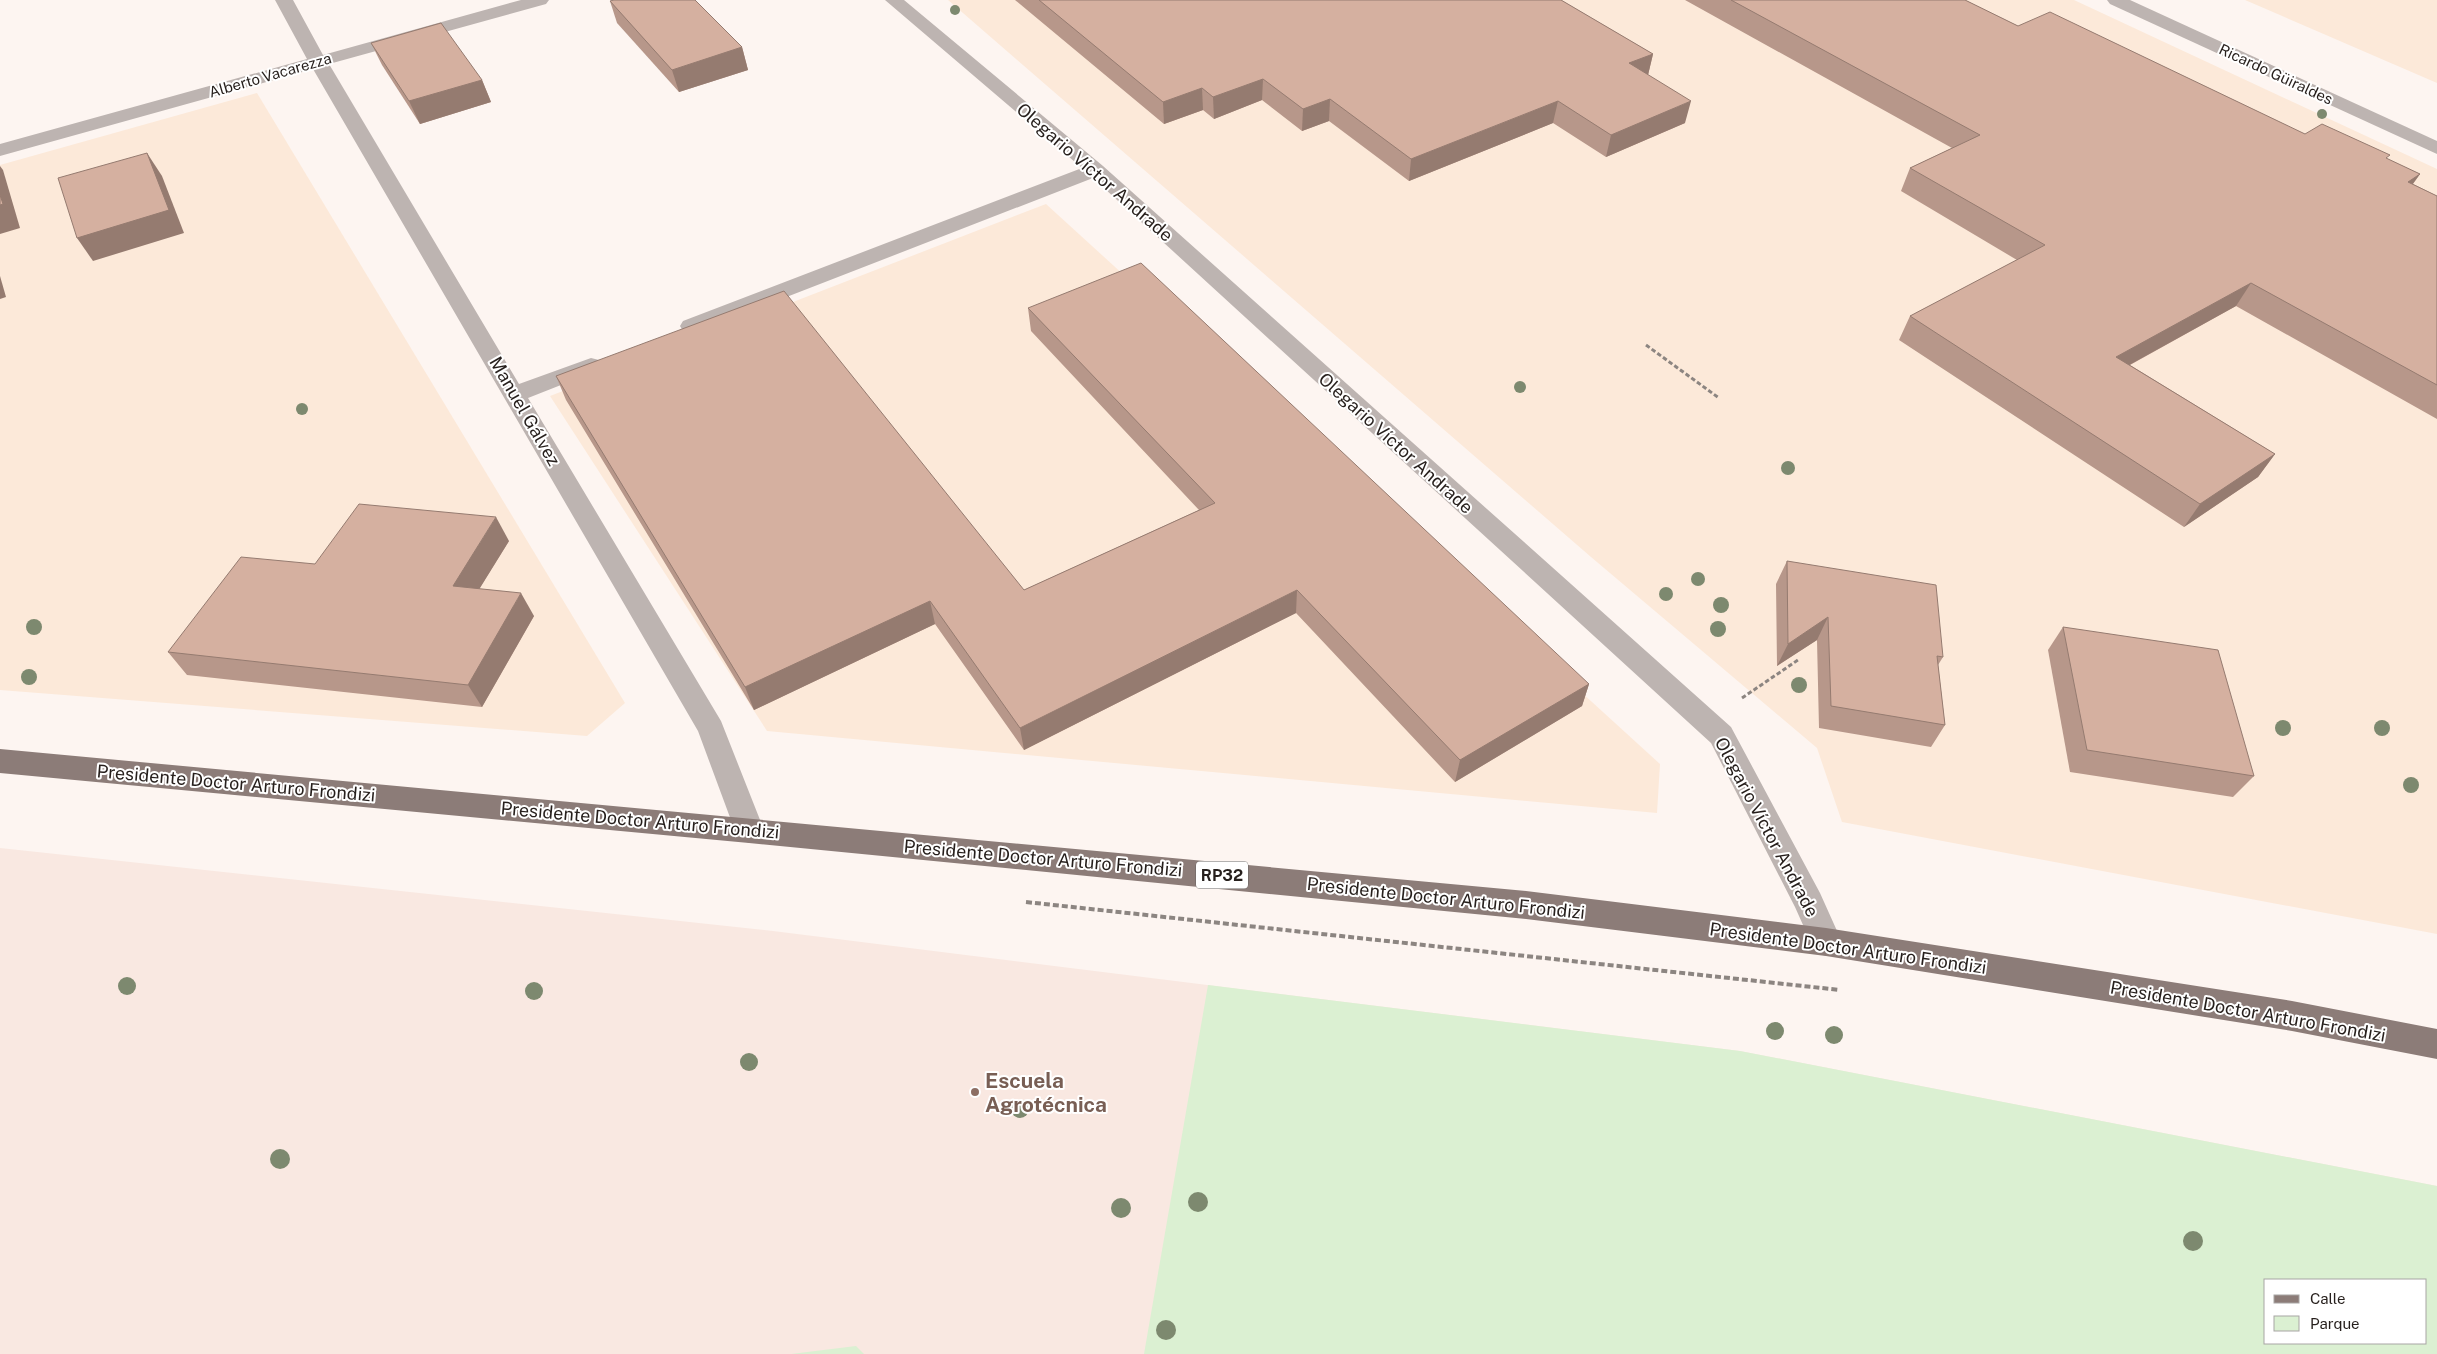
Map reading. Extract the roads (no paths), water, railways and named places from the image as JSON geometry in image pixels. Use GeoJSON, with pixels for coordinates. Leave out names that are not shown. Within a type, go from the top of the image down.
{"type":"FeatureCollection","features":[{"type":"Feature","properties":{"kind":"main road","name":"Presidente Doctor Arturo Frondizi"},"geometry":{"type":"LineString","coordinates":[[0,761],[749,830],[1526,905],[1826,942],[2292,1016],[2437,1044]]}},
{"type":"Feature","properties":{"kind":"street","name":"Manuel Gálvez"},"geometry":{"type":"LineString","coordinates":[[284,0],[318,62],[711,729],[749,830]]}},
{"type":"Feature","properties":{"kind":"street","name":"Alberto Vacarezza"},"geometry":{"type":"LineString","coordinates":[[0,150],[540,0]]}},
{"type":"Feature","properties":{"kind":"street","name":"Olegario Víctor Andrade"},"geometry":{"type":"LineString","coordinates":[[894,0],[1096,170],[1547,580],[1721,735],[1809,904],[1826,942]]}},
{"type":"Feature","properties":{"kind":"street","name":"Ricardo Güiraldes"},"geometry":{"type":"LineString","coordinates":[[2116,0],[2437,148]]}},
{"type":"Feature","properties":{"kind":"street"},"geometry":{"type":"LineString","coordinates":[[672,334],[1096,170]]}},
{"type":"Feature","properties":{"kind":"street"},"geometry":{"type":"LineString","coordinates":[[515,394],[607,359]]}},
{"type":"Feature","properties":{"kind":"place","name":"Escuela Agrotécnica"},"geometry":{"type":"Point","coordinates":[975,1092]}}]}
